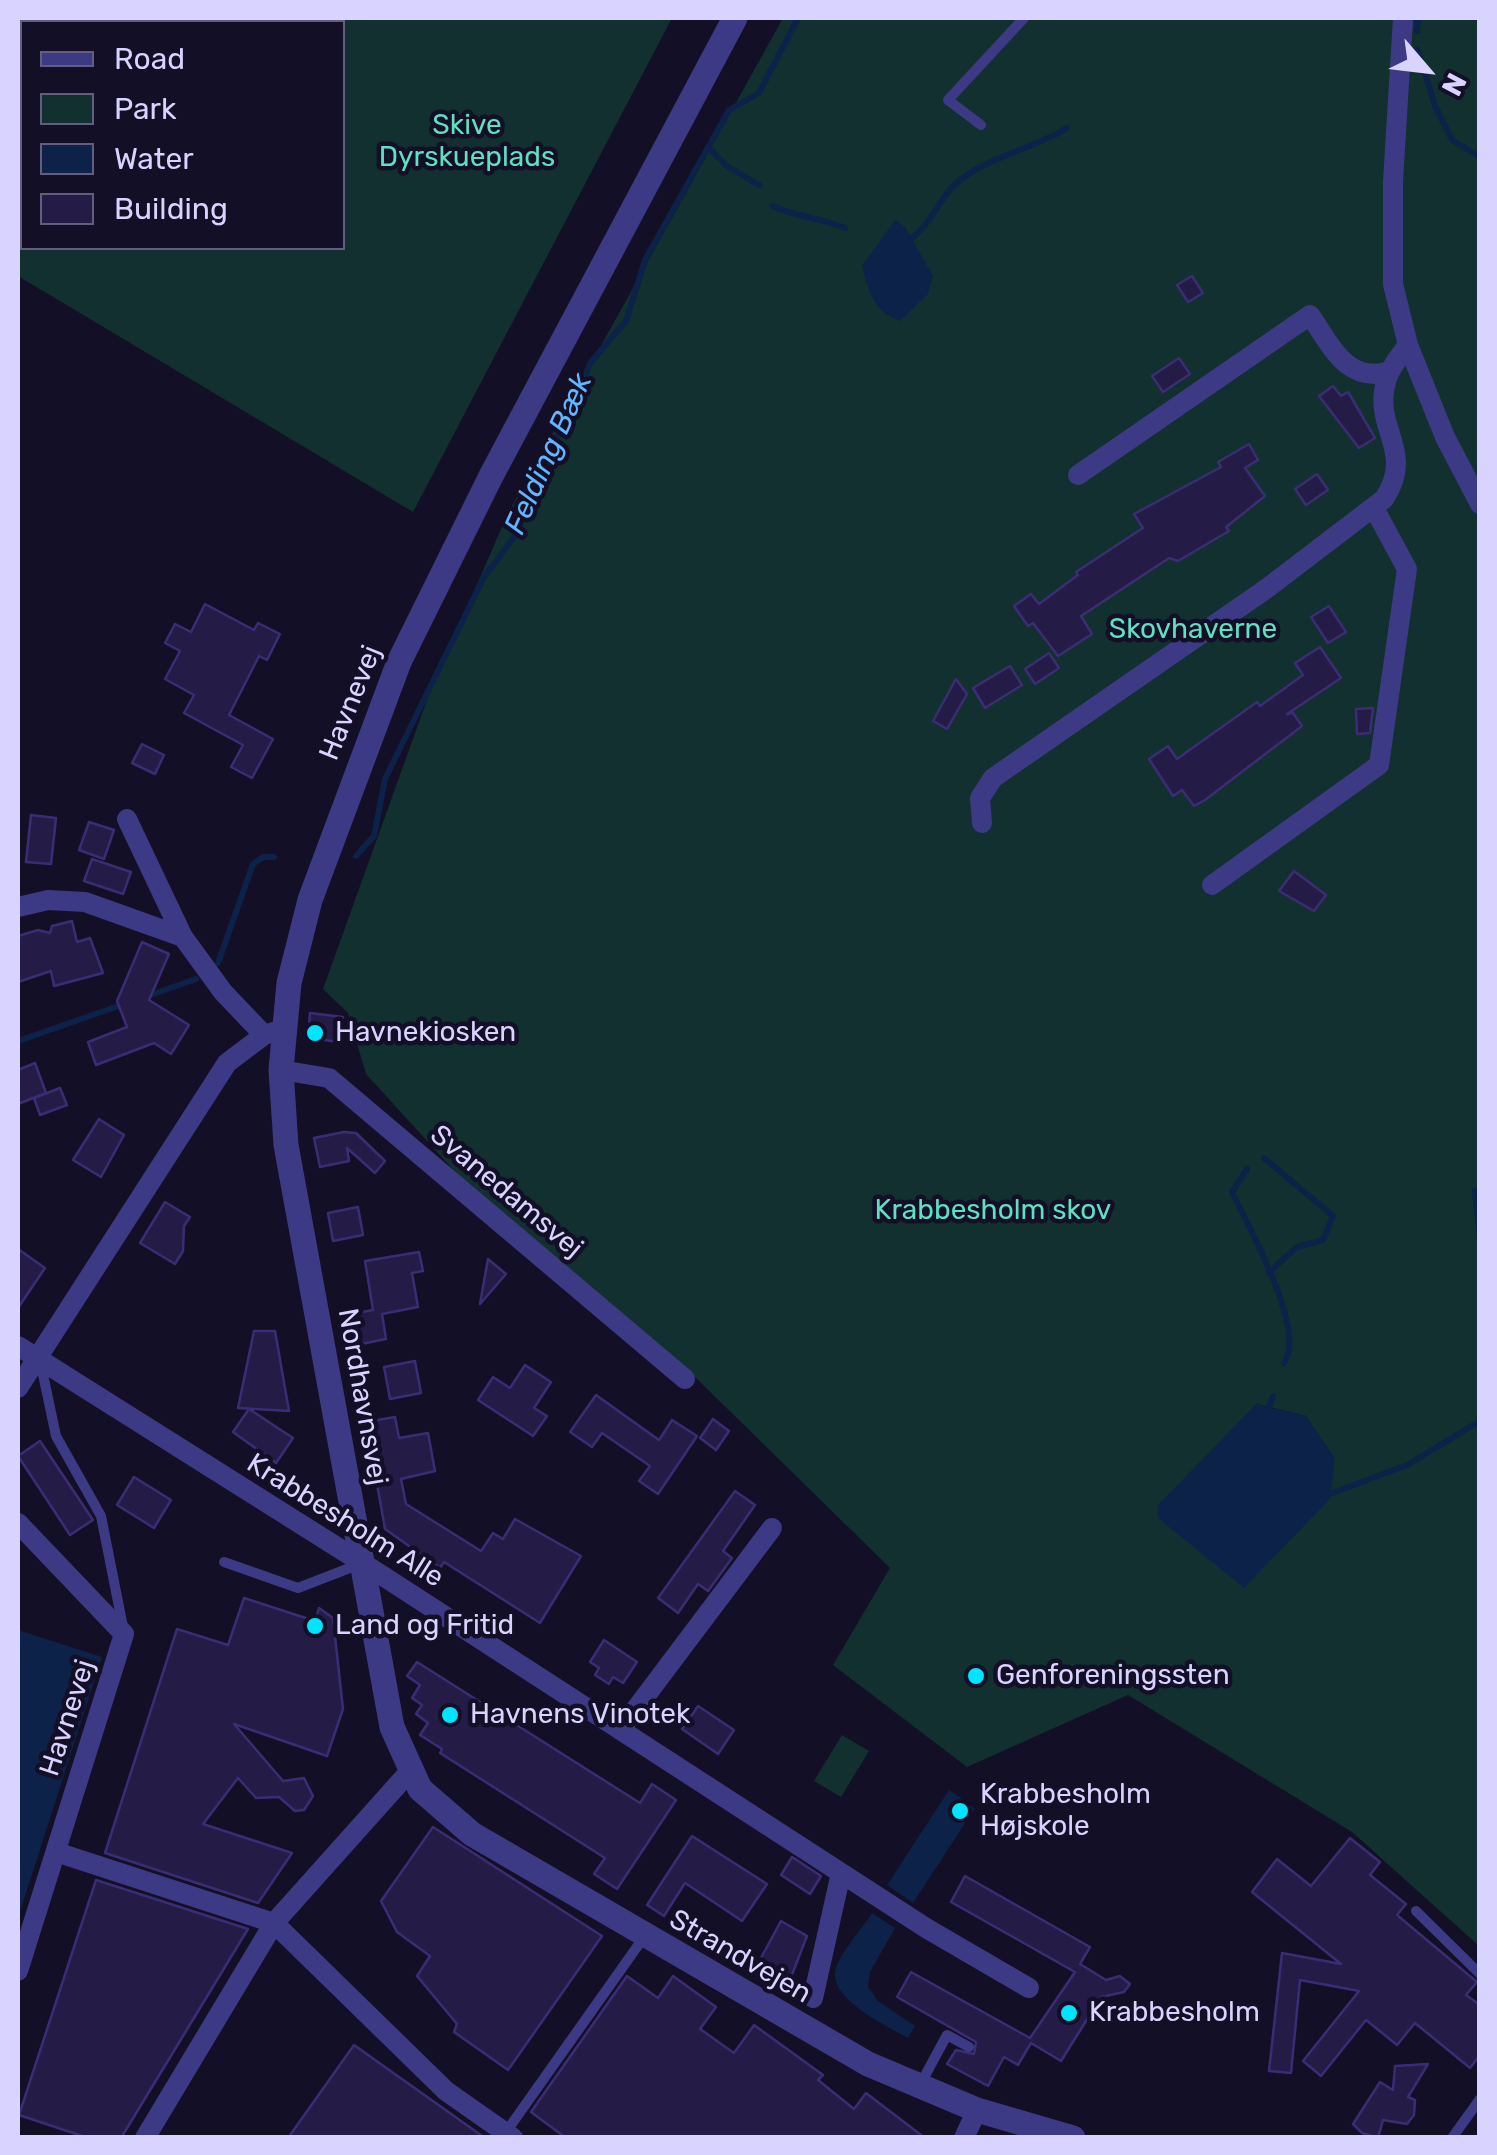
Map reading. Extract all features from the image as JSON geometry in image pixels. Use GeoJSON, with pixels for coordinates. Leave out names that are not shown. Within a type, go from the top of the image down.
{"type":"FeatureCollection","features":[{"type":"Feature","properties":{"kind":"street","name":"Havnevej"},"geometry":{"type":"LineString","coordinates":[[274,1032],[310,900],[398,662],[490,476],[735,18]]}},
{"type":"Feature","properties":{"kind":"street"},"geometry":{"type":"LineString","coordinates":[[1403,18],[1393,182],[1393,284],[1408,344],[1445,437],[1480,504]]}},
{"type":"Feature","properties":{"kind":"street"},"geometry":{"type":"LineString","coordinates":[[1078,475],[1310,314],[1353,372],[1373,377],[1390,371]]}},
{"type":"Feature","properties":{"kind":"street"},"geometry":{"type":"LineString","coordinates":[[982,823],[980,798],[993,778],[1374,508],[1392,488],[1398,452],[1384,402],[1390,371],[1408,344]]}},
{"type":"Feature","properties":{"kind":"street"},"geometry":{"type":"LineString","coordinates":[[1212,884],[1379,765],[1407,569],[1374,508]]}},
{"type":"Feature","properties":{"kind":"street"},"geometry":{"type":"LineString","coordinates":[[18,1388],[228,1063],[274,1032],[223,992],[183,937],[127,819]]}},
{"type":"Feature","properties":{"kind":"street"},"geometry":{"type":"LineString","coordinates":[[18,907],[48,900],[86,902],[183,937]]}},
{"type":"Feature","properties":{"kind":"street","name":"Nordhavnsvej"},"geometry":{"type":"LineString","coordinates":[[274,1032],[292,1179],[361,1563],[392,1727],[410,1771]]}},
{"type":"Feature","properties":{"kind":"street","name":"Svanedamsvej"},"geometry":{"type":"LineString","coordinates":[[281,1070],[329,1078],[684,1380]]}},
{"type":"Feature","properties":{"kind":"street","name":"Krabbesholm Alle"},"geometry":{"type":"LineString","coordinates":[[18,1346],[841,1873],[1030,1988]]}},
{"type":"Feature","properties":{"kind":"street","name":"Havnevej"},"geometry":{"type":"LineString","coordinates":[[18,1523],[124,1634],[18,1972]]}},
{"type":"Feature","properties":{"kind":"street"},"geometry":{"type":"LineString","coordinates":[[620,1730],[772,1528]]}},
{"type":"Feature","properties":{"kind":"street"},"geometry":{"type":"LineString","coordinates":[[145,2138],[274,1923],[410,1771]]}},
{"type":"Feature","properties":{"kind":"street","name":"Strandvejen"},"geometry":{"type":"LineString","coordinates":[[410,1771],[420,1789],[453,1822],[805,2030],[918,2088],[1072,2138]]}},
{"type":"Feature","properties":{"kind":"street"},"geometry":{"type":"LineString","coordinates":[[56,1852],[274,1923],[446,2091],[510,2135]]}},
{"type":"Feature","properties":{"kind":"street"},"geometry":{"type":"LineString","coordinates":[[813,1998],[841,1873]]}},
{"type":"Feature","properties":{"kind":"street"},"geometry":{"type":"LineString","coordinates":[[964,2138],[977,2110]]}},
{"type":"Feature","properties":{"kind":"lane"},"geometry":{"type":"LineString","coordinates":[[982,125],[948,100],[1024,18]]}},
{"type":"Feature","properties":{"kind":"lane"},"geometry":{"type":"LineString","coordinates":[[40,1359],[56,1436],[102,1516],[124,1634]]}},
{"type":"Feature","properties":{"kind":"lane"},"geometry":{"type":"LineString","coordinates":[[224,1562],[298,1588],[361,1563]]}},
{"type":"Feature","properties":{"kind":"lane"},"geometry":{"type":"LineString","coordinates":[[1416,1911],[1480,1974]]}},
{"type":"Feature","properties":{"kind":"lane"},"geometry":{"type":"LineString","coordinates":[[510,2135],[645,1936]]}},
{"type":"Feature","properties":{"kind":"lane"},"geometry":{"type":"LineString","coordinates":[[918,2088],[947,2035],[969,2047]]}},
{"type":"Feature","properties":{"kind":"lane"},"geometry":{"type":"LineString","coordinates":[[1452,2138],[1480,2099]]}},
{"type":"Feature","properties":{"kind":"green space","name":"Skive Dyrskueplads"},"geometry":{"type":"Polygon","coordinates":[[[18,18],[672,18],[413,512],[18,276],[18,18]]]}},
{"type":"Feature","properties":{"kind":"green space","name":"Krabbesholm skov"},"geometry":{"type":"Polygon","coordinates":[[[783,18],[1479,18],[1479,1946],[1352,1832],[1128,1695],[967,1767],[833,1665],[890,1568],[696,1378],[459,1176],[366,1074],[348,1013],[323,989],[428,697],[508,513],[783,18]],[[1256,1404],[1244,1587],[1306,1416],[1256,1404]]]}},
{"type":"Feature","properties":{"kind":"green space"},"geometry":{"type":"Polygon","coordinates":[[[842,1735],[869,1751],[841,1797],[814,1781],[842,1735]]]}},
{"type":"Feature","properties":{"kind":"water"},"geometry":{"type":"Polygon","coordinates":[[[895,220],[905,227],[933,276],[928,294],[900,321],[884,312],[874,300],[862,266],[895,220]]]}},
{"type":"Feature","properties":{"kind":"water"},"geometry":{"type":"Polygon","coordinates":[[[1256,1404],[1306,1416],[1335,1458],[1330,1499],[1244,1588],[1158,1518],[1157,1506],[1256,1404]]]}},
{"type":"Feature","properties":{"kind":"water"},"geometry":{"type":"Polygon","coordinates":[[[18,1630],[102,1657],[18,1918],[18,1630]]]}},
{"type":"Feature","properties":{"kind":"water"},"geometry":{"type":"Polygon","coordinates":[[[949,1790],[975,1808],[913,1903],[887,1885],[949,1790]]]}},
{"type":"Feature","properties":{"kind":"water"},"geometry":{"type":"Polygon","coordinates":[[[872,1913],[895,1928],[870,1972],[868,1987],[878,2001],[915,2026],[908,2038],[860,2010],[840,1990],[835,1979],[843,1954],[872,1913]]]}},
{"type":"Feature","properties":{"kind":"building"},"geometry":{"type":"Polygon","coordinates":[[[1192,276],[1203,293],[1188,302],[1177,285],[1192,276]]]}},
{"type":"Feature","properties":{"kind":"building"},"geometry":{"type":"Polygon","coordinates":[[[1179,358],[1190,374],[1163,392],[1152,376],[1179,358]]]}},
{"type":"Feature","properties":{"kind":"building"},"geometry":{"type":"Polygon","coordinates":[[[1333,386],[1341,396],[1348,392],[1375,438],[1359,448],[1319,396],[1333,386]]]}},
{"type":"Feature","properties":{"kind":"building"},"geometry":{"type":"Polygon","coordinates":[[[1249,444],[1258,460],[1245,468],[1265,496],[1226,527],[1229,531],[1178,561],[1169,558],[1081,616],[1092,634],[1058,656],[1033,623],[1028,626],[1014,606],[1031,594],[1039,604],[1078,575],[1076,572],[1143,528],[1134,514],[1221,467],[1218,462],[1249,444]]]}},
{"type":"Feature","properties":{"kind":"building"},"geometry":{"type":"Polygon","coordinates":[[[1317,474],[1328,490],[1306,505],[1295,489],[1317,474]]]}},
{"type":"Feature","properties":{"kind":"building"},"geometry":{"type":"Polygon","coordinates":[[[205,604],[254,630],[258,623],[280,634],[267,660],[259,656],[229,715],[273,739],[252,778],[231,767],[243,745],[184,713],[194,695],[165,679],[180,651],[165,643],[175,624],[191,632],[205,604]]]}},
{"type":"Feature","properties":{"kind":"building"},"geometry":{"type":"Polygon","coordinates":[[[1329,606],[1346,632],[1328,643],[1311,617],[1329,606]]]}},
{"type":"Feature","properties":{"kind":"building"},"geometry":{"type":"Polygon","coordinates":[[[1320,647],[1341,678],[1287,714],[1293,713],[1302,726],[1194,806],[1182,790],[1173,796],[1149,759],[1168,746],[1177,759],[1257,702],[1260,706],[1303,675],[1295,663],[1320,647]]]}},
{"type":"Feature","properties":{"kind":"building"},"geometry":{"type":"Polygon","coordinates":[[[1049,653],[1059,668],[1035,684],[1025,669],[1049,653]]]}},
{"type":"Feature","properties":{"kind":"building"},"geometry":{"type":"Polygon","coordinates":[[[1010,666],[1022,685],[985,708],[973,688],[1010,666]]]}},
{"type":"Feature","properties":{"kind":"building"},"geometry":{"type":"Polygon","coordinates":[[[956,679],[967,694],[947,729],[933,721],[956,679]]]}},
{"type":"Feature","properties":{"kind":"building"},"geometry":{"type":"Polygon","coordinates":[[[1373,708],[1370,733],[1357,734],[1356,709],[1373,708]]]}},
{"type":"Feature","properties":{"kind":"building"},"geometry":{"type":"Polygon","coordinates":[[[142,744],[164,755],[155,774],[132,763],[142,744]]]}},
{"type":"Feature","properties":{"kind":"building"},"geometry":{"type":"Polygon","coordinates":[[[31,815],[56,818],[51,864],[26,862],[31,815]]]}},
{"type":"Feature","properties":{"kind":"building"},"geometry":{"type":"Polygon","coordinates":[[[89,822],[114,830],[104,859],[79,850],[89,822]]]}},
{"type":"Feature","properties":{"kind":"building"},"geometry":{"type":"Polygon","coordinates":[[[92,859],[131,872],[123,894],[84,881],[92,859]]]}},
{"type":"Feature","properties":{"kind":"building"},"geometry":{"type":"Polygon","coordinates":[[[1294,871],[1326,895],[1314,911],[1279,891],[1294,871]]]}},
{"type":"Feature","properties":{"kind":"building"},"geometry":{"type":"Polygon","coordinates":[[[72,921],[77,942],[90,938],[103,973],[54,986],[51,971],[18,982],[18,936],[38,930],[50,933],[52,926],[72,921]]]}},
{"type":"Feature","properties":{"kind":"building"},"geometry":{"type":"Polygon","coordinates":[[[142,942],[169,954],[149,1000],[189,1025],[171,1054],[154,1043],[96,1065],[88,1042],[127,1027],[117,1001],[142,942]]]}},
{"type":"Feature","properties":{"kind":"building"},"geometry":{"type":"Polygon","coordinates":[[[310,1013],[343,1017],[340,1042],[308,1038],[310,1013]]]}},
{"type":"Feature","properties":{"kind":"building"},"geometry":{"type":"Polygon","coordinates":[[[35,1063],[46,1093],[18,1104],[18,1070],[35,1063]]]}},
{"type":"Feature","properties":{"kind":"building"},"geometry":{"type":"Polygon","coordinates":[[[60,1088],[67,1105],[40,1115],[34,1098],[60,1088]]]}},
{"type":"Feature","properties":{"kind":"building"},"geometry":{"type":"Polygon","coordinates":[[[99,1119],[124,1135],[101,1177],[73,1160],[99,1119]]]}},
{"type":"Feature","properties":{"kind":"building"},"geometry":{"type":"Polygon","coordinates":[[[356,1133],[385,1161],[375,1173],[347,1148],[349,1161],[320,1167],[314,1138],[356,1133]]]}},
{"type":"Feature","properties":{"kind":"building"},"geometry":{"type":"Polygon","coordinates":[[[165,1202],[190,1217],[184,1226],[183,1251],[175,1264],[140,1243],[165,1202]]]}},
{"type":"Feature","properties":{"kind":"building"},"geometry":{"type":"Polygon","coordinates":[[[358,1207],[363,1235],[333,1241],[328,1213],[358,1207]]]}},
{"type":"Feature","properties":{"kind":"building"},"geometry":{"type":"Polygon","coordinates":[[[18,1249],[45,1268],[18,1308],[18,1249]]]}},
{"type":"Feature","properties":{"kind":"building"},"geometry":{"type":"Polygon","coordinates":[[[419,1252],[423,1271],[412,1273],[418,1307],[382,1314],[386,1339],[351,1346],[346,1315],[373,1310],[365,1261],[419,1252]]]}},
{"type":"Feature","properties":{"kind":"building"},"geometry":{"type":"Polygon","coordinates":[[[488,1259],[506,1274],[480,1304],[488,1259]]]}},
{"type":"Feature","properties":{"kind":"building"},"geometry":{"type":"Polygon","coordinates":[[[254,1331],[275,1331],[289,1411],[238,1408],[254,1331]]]}},
{"type":"Feature","properties":{"kind":"building"},"geometry":{"type":"Polygon","coordinates":[[[415,1361],[421,1393],[390,1399],[384,1367],[415,1361]]]}},
{"type":"Feature","properties":{"kind":"building"},"geometry":{"type":"Polygon","coordinates":[[[525,1365],[551,1382],[534,1408],[547,1416],[533,1436],[478,1400],[493,1377],[510,1388],[525,1365]]]}},
{"type":"Feature","properties":{"kind":"building"},"geometry":{"type":"Polygon","coordinates":[[[596,1395],[659,1440],[672,1420],[697,1436],[658,1494],[639,1481],[650,1466],[602,1433],[592,1447],[570,1432],[596,1395]]]}},
{"type":"Feature","properties":{"kind":"building"},"geometry":{"type":"Polygon","coordinates":[[[249,1409],[293,1438],[276,1463],[233,1432],[249,1409]]]}},
{"type":"Feature","properties":{"kind":"building"},"geometry":{"type":"Polygon","coordinates":[[[395,1417],[399,1438],[428,1433],[435,1471],[401,1479],[406,1504],[481,1551],[493,1533],[503,1539],[515,1519],[581,1556],[540,1623],[444,1562],[440,1568],[385,1529],[366,1422],[395,1417]]]}},
{"type":"Feature","properties":{"kind":"building"},"geometry":{"type":"Polygon","coordinates":[[[713,1419],[729,1431],[716,1450],[700,1438],[713,1419]]]}},
{"type":"Feature","properties":{"kind":"building"},"geometry":{"type":"Polygon","coordinates":[[[40,1441],[93,1520],[70,1535],[18,1456],[40,1441]]]}},
{"type":"Feature","properties":{"kind":"building"},"geometry":{"type":"Polygon","coordinates":[[[134,1477],[171,1500],[154,1528],[117,1505],[134,1477]]]}},
{"type":"Feature","properties":{"kind":"building"},"geometry":{"type":"Polygon","coordinates":[[[735,1491],[755,1505],[723,1551],[732,1558],[708,1591],[698,1584],[678,1613],[658,1598],[735,1491]]]}},
{"type":"Feature","properties":{"kind":"building"},"geometry":{"type":"Polygon","coordinates":[[[244,1598],[315,1621],[319,1608],[333,1618],[343,1709],[327,1756],[234,1724],[283,1781],[304,1778],[313,1796],[304,1810],[295,1811],[279,1797],[256,1798],[238,1778],[203,1824],[292,1853],[258,1903],[105,1853],[177,1629],[228,1645],[244,1598]]]}},
{"type":"Feature","properties":{"kind":"building"},"geometry":{"type":"Polygon","coordinates":[[[604,1640],[637,1662],[623,1683],[613,1677],[609,1684],[595,1675],[599,1668],[590,1662],[604,1640]]]}},
{"type":"Feature","properties":{"kind":"building"},"geometry":{"type":"Polygon","coordinates":[[[417,1662],[640,1803],[652,1784],[676,1800],[617,1889],[594,1874],[605,1858],[440,1753],[442,1749],[420,1735],[428,1723],[416,1714],[422,1705],[412,1698],[420,1685],[407,1676],[417,1662]]]}},
{"type":"Feature","properties":{"kind":"building"},"geometry":{"type":"Polygon","coordinates":[[[698,1706],[734,1730],[718,1754],[682,1729],[698,1706]]]}},
{"type":"Feature","properties":{"kind":"building"},"geometry":{"type":"Polygon","coordinates":[[[433,1827],[602,1936],[508,2070],[454,2032],[457,2024],[417,1976],[430,1956],[397,1932],[381,1901],[433,1827]]]}},
{"type":"Feature","properties":{"kind":"building"},"geometry":{"type":"Polygon","coordinates":[[[692,1836],[767,1884],[742,1921],[685,1883],[664,1916],[647,1905],[692,1836]]]}},
{"type":"Feature","properties":{"kind":"building"},"geometry":{"type":"Polygon","coordinates":[[[1350,1838],[1380,1862],[1370,1875],[1406,1904],[1397,1915],[1477,1982],[1466,1995],[1480,2005],[1480,2055],[1470,2068],[1415,2023],[1397,2045],[1366,2020],[1321,2076],[1303,2061],[1359,1991],[1300,1980],[1291,2073],[1269,2071],[1282,1953],[1341,1964],[1252,1892],[1277,1859],[1311,1886],[1350,1838]]]}},
{"type":"Feature","properties":{"kind":"building"},"geometry":{"type":"Polygon","coordinates":[[[792,1857],[821,1876],[810,1894],[781,1875],[792,1857]]]}},
{"type":"Feature","properties":{"kind":"building"},"geometry":{"type":"Polygon","coordinates":[[[965,1876],[1090,1947],[1080,1964],[1106,1980],[1120,1976],[1130,1984],[1124,1992],[1101,1997],[1061,2061],[1031,2043],[1018,2065],[1004,2057],[988,2086],[947,2064],[956,2050],[974,2054],[976,2042],[897,1997],[911,1972],[1030,2038],[1075,1972],[951,1902],[965,1876]]]}},
{"type":"Feature","properties":{"kind":"building"},"geometry":{"type":"Polygon","coordinates":[[[96,1880],[248,1929],[121,2138],[88,2138],[19,2115],[96,1880]]]}},
{"type":"Feature","properties":{"kind":"building"},"geometry":{"type":"Polygon","coordinates":[[[781,1921],[807,1936],[788,1985],[756,1967],[781,1921]]]}},
{"type":"Feature","properties":{"kind":"building"},"geometry":{"type":"Polygon","coordinates":[[[627,1976],[658,1998],[673,1976],[716,2007],[700,2029],[734,2053],[754,2025],[823,2075],[818,2080],[854,2109],[866,2093],[925,2138],[566,2138],[531,2112],[627,1976]]]}},
{"type":"Feature","properties":{"kind":"building"},"geometry":{"type":"Polygon","coordinates":[[[354,2045],[485,2138],[288,2138],[354,2045]]]}},
{"type":"Feature","properties":{"kind":"building"},"geometry":{"type":"Polygon","coordinates":[[[1428,2064],[1408,2097],[1415,2100],[1414,2115],[1407,2124],[1383,2120],[1378,2138],[1362,2133],[1353,2124],[1380,2082],[1393,2090],[1395,2066],[1428,2064]]]}},
{"type":"Feature","properties":{"kind":"waterway","name":"Felding Bæk"},"geometry":{"type":"LineString","coordinates":[[356,856],[374,836],[385,779],[484,577],[518,532],[534,475],[560,432],[591,362],[626,321],[645,260],[729,110],[759,93],[798,18]]}},
{"type":"Feature","properties":{"kind":"waterway"},"geometry":{"type":"LineString","coordinates":[[1417,31],[1418,18]]}},
{"type":"Feature","properties":{"kind":"waterway"},"geometry":{"type":"LineString","coordinates":[[1418,50],[1435,106],[1452,140],[1480,157]]}},
{"type":"Feature","properties":{"kind":"waterway"},"geometry":{"type":"LineString","coordinates":[[912,238],[961,179],[1067,128]]}},
{"type":"Feature","properties":{"kind":"waterway"},"geometry":{"type":"LineString","coordinates":[[708,147],[727,166],[759,185]]}},
{"type":"Feature","properties":{"kind":"waterway"},"geometry":{"type":"LineString","coordinates":[[773,206],[845,228]]}},
{"type":"Feature","properties":{"kind":"waterway","name":"Felding Bæk"},"geometry":{"type":"LineString","coordinates":[[218,963],[253,864],[263,857],[274,857]]}},
{"type":"Feature","properties":{"kind":"waterway","name":"Felding Bæk"},"geometry":{"type":"LineString","coordinates":[[145,997],[196,979]]}},
{"type":"Feature","properties":{"kind":"waterway","name":"Felding Bæk"},"geometry":{"type":"LineString","coordinates":[[18,1041],[124,1004]]}},
{"type":"Feature","properties":{"kind":"waterway"},"geometry":{"type":"LineString","coordinates":[[1264,1158],[1333,1216],[1323,1240],[1297,1247],[1269,1272]]}},
{"type":"Feature","properties":{"kind":"waterway"},"geometry":{"type":"LineString","coordinates":[[1247,1169],[1232,1192],[1282,1304],[1289,1348],[1284,1363]]}},
{"type":"Feature","properties":{"kind":"waterway"},"geometry":{"type":"LineString","coordinates":[[1475,1191],[1480,1238]]}},
{"type":"Feature","properties":{"kind":"waterway"},"geometry":{"type":"LineString","coordinates":[[1269,1407],[1273,1396]]}},
{"type":"Feature","properties":{"kind":"waterway"},"geometry":{"type":"LineString","coordinates":[[1330,1494],[1407,1465],[1480,1421]]}},
{"type":"Feature","properties":{"kind":"place","name":"Havnekiosken"},"geometry":{"type":"Point","coordinates":[315,1033]}},
{"type":"Feature","properties":{"kind":"place","name":"Land og Fritid"},"geometry":{"type":"Point","coordinates":[315,1626]}},
{"type":"Feature","properties":{"kind":"place","name":"Genforeningssten"},"geometry":{"type":"Point","coordinates":[976,1676]}},
{"type":"Feature","properties":{"kind":"place","name":"Havnens Vinotek"},"geometry":{"type":"Point","coordinates":[450,1715]}},
{"type":"Feature","properties":{"kind":"place","name":"Krabbesholm Højskole"},"geometry":{"type":"Point","coordinates":[960,1811]}},
{"type":"Feature","properties":{"kind":"place","name":"Krabbesholm"},"geometry":{"type":"Point","coordinates":[1069,2013]}},
{"type":"Feature","properties":{"kind":"park label","name":"Skovhaverne"},"geometry":{"type":"Point","coordinates":[1193,630]}}]}
